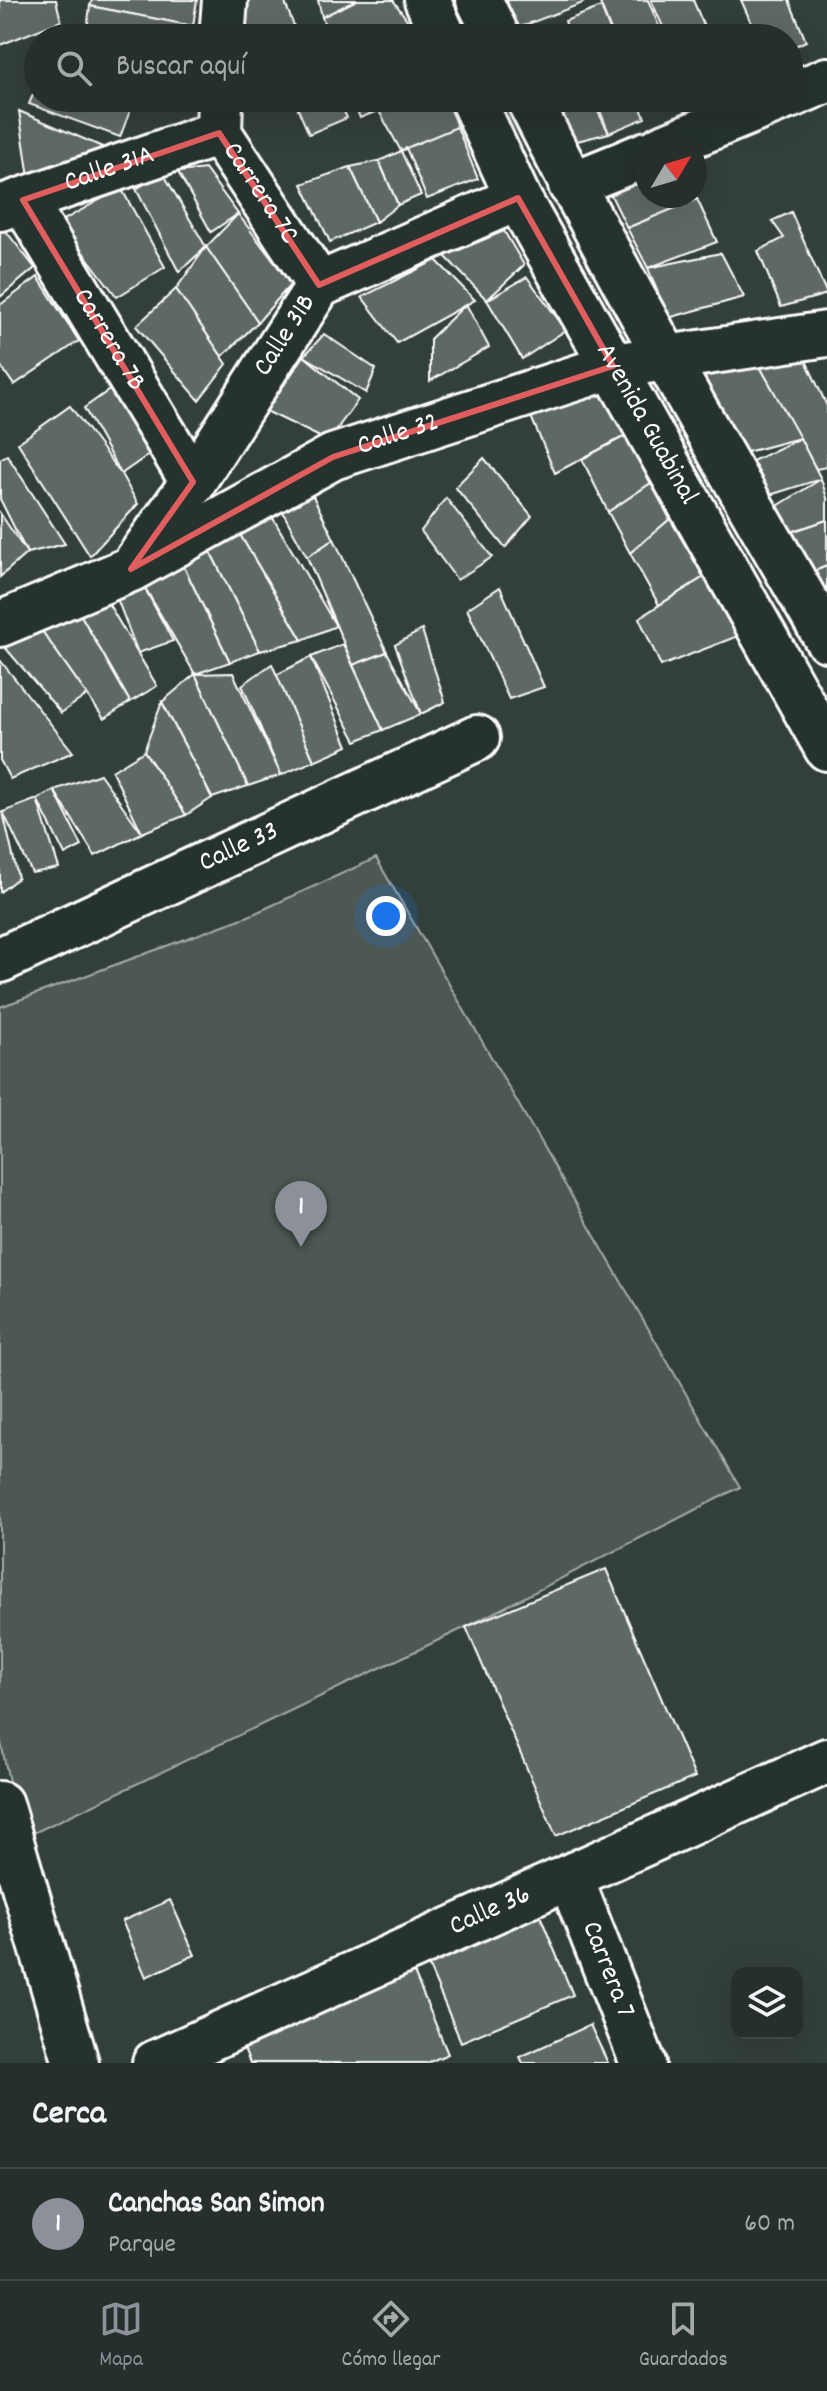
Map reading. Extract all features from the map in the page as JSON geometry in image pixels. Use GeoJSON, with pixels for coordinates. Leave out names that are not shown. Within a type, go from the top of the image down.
{"type":"FeatureCollection","features":[{"type":"Feature","properties":{"kind":"street"},"geometry":{"type":"LineString","coordinates":[[223,24],[225,0]]}},
{"type":"Feature","properties":{"kind":"street"},"geometry":{"type":"LineString","coordinates":[[427,0],[438,24]]}},
{"type":"Feature","properties":{"kind":"street"},"geometry":{"type":"LineString","coordinates":[[479,0],[491,24]]}},
{"type":"Feature","properties":{"kind":"street"},"geometry":{"type":"LineString","coordinates":[[803,90],[827,80]]}},
{"type":"Feature","properties":{"kind":"street","name":"Avenida Guabinal"},"geometry":{"type":"LineString","coordinates":[[478,112],[518,198],[827,748]]}},
{"type":"Feature","properties":{"kind":"street","name":"Avenida Guabinal"},"geometry":{"type":"LineString","coordinates":[[535,112],[666,359],[827,639]]}},
{"type":"Feature","properties":{"kind":"street"},"geometry":{"type":"LineString","coordinates":[[690,136],[749,112]]}},
{"type":"Feature","properties":{"kind":"street","name":"Calle 31A"},"geometry":{"type":"LineString","coordinates":[[12,204],[220,116]]}},
{"type":"Feature","properties":{"kind":"street","name":"Carrera 7C"},"geometry":{"type":"LineString","coordinates":[[220,116],[319,285]]}},
{"type":"Feature","properties":{"kind":"street"},"geometry":{"type":"LineString","coordinates":[[571,185],[635,159]]}},
{"type":"Feature","properties":{"kind":"street","name":"Calle 31B"},"geometry":{"type":"LineString","coordinates":[[131,569],[193,482],[319,285],[518,198]]}},
{"type":"Feature","properties":{"kind":"street","name":"Carrera 7B"},"geometry":{"type":"LineString","coordinates":[[12,204],[193,482]]}},
{"type":"Feature","properties":{"kind":"street","name":"Calle 32"},"geometry":{"type":"LineString","coordinates":[[0,624],[131,569],[333,457],[613,366],[827,334]]}},
{"type":"Feature","properties":{"kind":"street","name":"Calle 33"},"geometry":{"type":"LineString","coordinates":[[0,960],[477,738]]}},
{"type":"Feature","properties":{"kind":"street","name":"Calle 36"},"geometry":{"type":"LineString","coordinates":[[155,2063],[207,2052],[570,1877],[827,1761]]}},
{"type":"Feature","properties":{"kind":"street"},"geometry":{"type":"LineString","coordinates":[[0,1804],[76,2063]]}},
{"type":"Feature","properties":{"kind":"street","name":"Carrera 7"},"geometry":{"type":"LineString","coordinates":[[570,1877],[643,2063]]}},
{"type":"Feature","properties":{"kind":"highlighted area"},"geometry":{"type":"Polygon","coordinates":[[[219,133],[319,285],[518,198],[613,366],[333,457],[131,569],[193,482],[23,200],[219,133]]]}},
{"type":"Feature","properties":{"kind":"shaded area"},"geometry":{"type":"Polygon","coordinates":[[[376,858],[740,1487],[466,1627],[21,1839],[0,1738],[0,1007],[251,915],[376,858]]]}},
{"type":"Feature","properties":{"kind":"building"},"geometry":{"type":"Polygon","coordinates":[[[0,0],[56,0],[61,21],[24,24],[24,36],[0,45],[0,0]]]}},
{"type":"Feature","properties":{"kind":"building"},"geometry":{"type":"Polygon","coordinates":[[[92,0],[197,0],[193,24],[90,6],[92,0]]]}},
{"type":"Feature","properties":{"kind":"building"},"geometry":{"type":"Polygon","coordinates":[[[244,0],[284,0],[293,24],[243,24],[244,0]]]}},
{"type":"Feature","properties":{"kind":"building"},"geometry":{"type":"Polygon","coordinates":[[[318,0],[357,0],[322,17],[318,0]]]}},
{"type":"Feature","properties":{"kind":"building"},"geometry":{"type":"Polygon","coordinates":[[[357,0],[393,0],[410,24],[324,24],[322,17],[357,0]]]}},
{"type":"Feature","properties":{"kind":"building"},"geometry":{"type":"Polygon","coordinates":[[[507,0],[582,0],[583,3],[528,24],[514,24],[507,0]]]}},
{"type":"Feature","properties":{"kind":"building"},"geometry":{"type":"Polygon","coordinates":[[[607,0],[648,0],[658,24],[608,24],[600,3],[607,0]]]}},
{"type":"Feature","properties":{"kind":"building"},"geometry":{"type":"Polygon","coordinates":[[[651,0],[693,0],[703,24],[662,24],[651,0]]]}},
{"type":"Feature","properties":{"kind":"building"},"geometry":{"type":"Polygon","coordinates":[[[741,0],[789,0],[799,24],[752,24],[741,0]]]}},
{"type":"Feature","properties":{"kind":"building"},"geometry":{"type":"Polygon","coordinates":[[[90,6],[183,24],[88,24],[90,6]]]}},
{"type":"Feature","properties":{"kind":"building"},"geometry":{"type":"Polygon","coordinates":[[[601,7],[608,24],[566,24],[565,21],[601,7]]]}},
{"type":"Feature","properties":{"kind":"building"},"geometry":{"type":"Polygon","coordinates":[[[19,111],[114,152],[30,184],[19,111]]]}},
{"type":"Feature","properties":{"kind":"building"},"geometry":{"type":"Polygon","coordinates":[[[51,112],[130,112],[120,137],[51,112]]]}},
{"type":"Feature","properties":{"kind":"building"},"geometry":{"type":"Polygon","coordinates":[[[299,112],[344,112],[347,118],[309,134],[299,112]]]}},
{"type":"Feature","properties":{"kind":"building"},"geometry":{"type":"Polygon","coordinates":[[[358,112],[375,112],[360,118],[358,112]]]}},
{"type":"Feature","properties":{"kind":"building"},"geometry":{"type":"Polygon","coordinates":[[[380,112],[451,112],[457,127],[401,151],[380,112]]]}},
{"type":"Feature","properties":{"kind":"building"},"geometry":{"type":"Polygon","coordinates":[[[550,112],[598,112],[609,133],[565,144],[550,112]]]}},
{"type":"Feature","properties":{"kind":"building"},"geometry":{"type":"Polygon","coordinates":[[[601,112],[643,112],[645,118],[609,133],[601,112]]]}},
{"type":"Feature","properties":{"kind":"building"},"geometry":{"type":"Polygon","coordinates":[[[457,127],[478,179],[427,199],[406,148],[457,127]]]}},
{"type":"Feature","properties":{"kind":"building"},"geometry":{"type":"Polygon","coordinates":[[[401,151],[421,195],[398,205],[379,161],[401,151]]]}},
{"type":"Feature","properties":{"kind":"building"},"geometry":{"type":"Polygon","coordinates":[[[379,161],[398,205],[376,222],[350,167],[379,161]]]}},
{"type":"Feature","properties":{"kind":"building"},"geometry":{"type":"Polygon","coordinates":[[[350,167],[376,222],[330,242],[302,184],[350,167]]]}},
{"type":"Feature","properties":{"kind":"building"},"geometry":{"type":"Polygon","coordinates":[[[205,169],[238,214],[211,232],[178,172],[205,169]]]}},
{"type":"Feature","properties":{"kind":"building"},"geometry":{"type":"Polygon","coordinates":[[[163,173],[206,247],[179,272],[136,189],[163,173]]]}},
{"type":"Feature","properties":{"kind":"building"},"geometry":{"type":"Polygon","coordinates":[[[635,174],[635,208],[675,208],[627,228],[607,187],[635,174]]]}},
{"type":"Feature","properties":{"kind":"building"},"geometry":{"type":"Polygon","coordinates":[[[121,188],[165,267],[117,297],[60,222],[121,188]]]}},
{"type":"Feature","properties":{"kind":"building"},"geometry":{"type":"Polygon","coordinates":[[[675,208],[701,208],[717,242],[648,268],[627,228],[675,208]]]}},
{"type":"Feature","properties":{"kind":"building"},"geometry":{"type":"Polygon","coordinates":[[[791,212],[827,294],[781,307],[758,251],[784,238],[772,221],[791,212]]]}},
{"type":"Feature","properties":{"kind":"building"},"geometry":{"type":"Polygon","coordinates":[[[238,214],[291,284],[258,322],[206,247],[238,214]]]}},
{"type":"Feature","properties":{"kind":"building"},"geometry":{"type":"Polygon","coordinates":[[[0,227],[35,268],[0,297],[0,227]]]}},
{"type":"Feature","properties":{"kind":"building"},"geometry":{"type":"Polygon","coordinates":[[[504,231],[524,265],[487,300],[445,256],[504,231]]]}},
{"type":"Feature","properties":{"kind":"building"},"geometry":{"type":"Polygon","coordinates":[[[206,247],[258,322],[222,357],[176,289],[206,247]]]}},
{"type":"Feature","properties":{"kind":"building"},"geometry":{"type":"Polygon","coordinates":[[[721,253],[744,297],[668,318],[648,268],[721,253]]]}},
{"type":"Feature","properties":{"kind":"building"},"geometry":{"type":"Polygon","coordinates":[[[436,260],[475,300],[397,343],[362,297],[436,260]]]}},
{"type":"Feature","properties":{"kind":"building"},"geometry":{"type":"Polygon","coordinates":[[[38,277],[79,341],[14,385],[0,365],[0,305],[38,277]]]}},
{"type":"Feature","properties":{"kind":"building"},"geometry":{"type":"Polygon","coordinates":[[[527,277],[566,330],[522,359],[487,300],[527,277]]]}},
{"type":"Feature","properties":{"kind":"building"},"geometry":{"type":"Polygon","coordinates":[[[176,289],[227,364],[199,400],[136,326],[176,289]]]}},
{"type":"Feature","properties":{"kind":"building"},"geometry":{"type":"Polygon","coordinates":[[[466,304],[489,347],[430,381],[430,339],[466,304]]]}},
{"type":"Feature","properties":{"kind":"building"},"geometry":{"type":"Polygon","coordinates":[[[324,334],[376,369],[366,393],[304,356],[324,334]]]}},
{"type":"Feature","properties":{"kind":"building"},"geometry":{"type":"Polygon","coordinates":[[[796,339],[827,406],[827,467],[816,469],[754,356],[796,339]]]}},
{"type":"Feature","properties":{"kind":"building"},"geometry":{"type":"Polygon","coordinates":[[[304,356],[358,400],[328,441],[266,411],[304,356]]]}},
{"type":"Feature","properties":{"kind":"building"},"geometry":{"type":"Polygon","coordinates":[[[754,356],[800,438],[728,457],[691,370],[754,356]]]}},
{"type":"Feature","properties":{"kind":"building"},"geometry":{"type":"Polygon","coordinates":[[[115,386],[154,451],[121,474],[84,408],[115,386]]]}},
{"type":"Feature","properties":{"kind":"building"},"geometry":{"type":"Polygon","coordinates":[[[594,386],[629,434],[555,473],[526,405],[594,386]]]}},
{"type":"Feature","properties":{"kind":"building"},"geometry":{"type":"Polygon","coordinates":[[[70,406],[121,474],[138,504],[90,556],[18,443],[70,406]]]}},
{"type":"Feature","properties":{"kind":"building"},"geometry":{"type":"Polygon","coordinates":[[[629,434],[651,483],[608,512],[582,459],[629,434]]]}},
{"type":"Feature","properties":{"kind":"building"},"geometry":{"type":"Polygon","coordinates":[[[800,438],[821,479],[754,500],[736,469],[800,438]]]}},
{"type":"Feature","properties":{"kind":"building"},"geometry":{"type":"Polygon","coordinates":[[[7,455],[65,544],[27,553],[0,499],[0,459],[7,455]]]}},
{"type":"Feature","properties":{"kind":"building"},"geometry":{"type":"Polygon","coordinates":[[[484,458],[532,516],[505,548],[455,487],[484,458]]]}},
{"type":"Feature","properties":{"kind":"building"},"geometry":{"type":"Polygon","coordinates":[[[821,479],[827,498],[827,520],[776,537],[763,515],[821,479]]]}},
{"type":"Feature","properties":{"kind":"building"},"geometry":{"type":"Polygon","coordinates":[[[651,483],[670,519],[630,553],[608,512],[651,483]]]}},
{"type":"Feature","properties":{"kind":"building"},"geometry":{"type":"Polygon","coordinates":[[[311,492],[334,539],[307,557],[281,509],[311,492]]]}},
{"type":"Feature","properties":{"kind":"building"},"geometry":{"type":"Polygon","coordinates":[[[446,498],[492,557],[457,580],[421,531],[446,498]]]}},
{"type":"Feature","properties":{"kind":"building"},"geometry":{"type":"Polygon","coordinates":[[[0,513],[27,553],[0,577],[0,513]]]}},
{"type":"Feature","properties":{"kind":"building"},"geometry":{"type":"Polygon","coordinates":[[[270,513],[336,626],[302,640],[236,528],[270,513]]]}},
{"type":"Feature","properties":{"kind":"building"},"geometry":{"type":"Polygon","coordinates":[[[670,519],[704,577],[659,605],[630,553],[670,519]]]}},
{"type":"Feature","properties":{"kind":"building"},"geometry":{"type":"Polygon","coordinates":[[[827,520],[827,566],[800,577],[776,537],[827,520]]]}},
{"type":"Feature","properties":{"kind":"building"},"geometry":{"type":"Polygon","coordinates":[[[236,528],[302,640],[260,651],[208,547],[236,528]]]}},
{"type":"Feature","properties":{"kind":"building"},"geometry":{"type":"Polygon","coordinates":[[[334,539],[387,652],[353,665],[307,557],[334,539]]]}},
{"type":"Feature","properties":{"kind":"building"},"geometry":{"type":"Polygon","coordinates":[[[208,547],[260,651],[230,662],[182,563],[208,547]]]}},
{"type":"Feature","properties":{"kind":"building"},"geometry":{"type":"Polygon","coordinates":[[[182,563],[230,662],[195,674],[141,581],[182,563]]]}},
{"type":"Feature","properties":{"kind":"building"},"geometry":{"type":"Polygon","coordinates":[[[827,566],[827,598],[800,577],[827,566]]]}},
{"type":"Feature","properties":{"kind":"building"},"geometry":{"type":"Polygon","coordinates":[[[704,577],[738,636],[661,666],[639,618],[704,577]]]}},
{"type":"Feature","properties":{"kind":"building"},"geometry":{"type":"Polygon","coordinates":[[[141,581],[173,641],[138,653],[116,596],[141,581]]]}},
{"type":"Feature","properties":{"kind":"building"},"geometry":{"type":"Polygon","coordinates":[[[500,587],[544,687],[509,699],[467,609],[500,587]]]}},
{"type":"Feature","properties":{"kind":"building"},"geometry":{"type":"Polygon","coordinates":[[[108,603],[157,686],[130,702],[79,612],[108,603]]]}},
{"type":"Feature","properties":{"kind":"building"},"geometry":{"type":"Polygon","coordinates":[[[79,612],[130,702],[104,719],[37,624],[79,612]]]}},
{"type":"Feature","properties":{"kind":"building"},"geometry":{"type":"Polygon","coordinates":[[[37,624],[87,695],[61,713],[3,645],[37,624]]]}},
{"type":"Feature","properties":{"kind":"building"},"geometry":{"type":"Polygon","coordinates":[[[422,630],[445,702],[421,714],[395,645],[422,630]]]}},
{"type":"Feature","properties":{"kind":"building"},"geometry":{"type":"Polygon","coordinates":[[[343,644],[383,730],[356,741],[311,657],[343,644]]]}},
{"type":"Feature","properties":{"kind":"building"},"geometry":{"type":"Polygon","coordinates":[[[387,652],[421,714],[383,730],[353,665],[387,652]]]}},
{"type":"Feature","properties":{"kind":"building"},"geometry":{"type":"Polygon","coordinates":[[[311,657],[348,746],[314,761],[276,675],[311,657]]]}},
{"type":"Feature","properties":{"kind":"building"},"geometry":{"type":"Polygon","coordinates":[[[0,660],[73,752],[10,779],[0,760],[0,660]]]}},
{"type":"Feature","properties":{"kind":"building"},"geometry":{"type":"Polygon","coordinates":[[[272,664],[314,761],[281,775],[242,685],[272,664]]]}},
{"type":"Feature","properties":{"kind":"building"},"geometry":{"type":"Polygon","coordinates":[[[233,673],[281,775],[248,786],[195,674],[233,673]]]}},
{"type":"Feature","properties":{"kind":"building"},"geometry":{"type":"Polygon","coordinates":[[[195,674],[248,786],[212,798],[162,702],[195,674]]]}},
{"type":"Feature","properties":{"kind":"building"},"geometry":{"type":"Polygon","coordinates":[[[162,702],[212,798],[186,815],[144,751],[162,702]]]}},
{"type":"Feature","properties":{"kind":"building"},"geometry":{"type":"Polygon","coordinates":[[[144,751],[186,815],[142,833],[112,771],[144,751]]]}},
{"type":"Feature","properties":{"kind":"building"},"geometry":{"type":"Polygon","coordinates":[[[100,774],[142,833],[95,856],[54,790],[100,774]]]}},
{"type":"Feature","properties":{"kind":"building"},"geometry":{"type":"Polygon","coordinates":[[[54,790],[82,846],[65,855],[37,799],[54,790]]]}},
{"type":"Feature","properties":{"kind":"building"},"geometry":{"type":"Polygon","coordinates":[[[37,799],[59,868],[32,873],[3,812],[37,799]]]}},
{"type":"Feature","properties":{"kind":"building"},"geometry":{"type":"Polygon","coordinates":[[[3,812],[18,878],[0,892],[0,813],[3,812]]]}},
{"type":"Feature","properties":{"kind":"building"},"geometry":{"type":"Polygon","coordinates":[[[606,1569],[695,1777],[556,1836],[466,1627],[606,1569]]]}},
{"type":"Feature","properties":{"kind":"building"},"geometry":{"type":"Polygon","coordinates":[[[170,1900],[195,1955],[146,1977],[122,1921],[170,1900]]]}},
{"type":"Feature","properties":{"kind":"building"},"geometry":{"type":"Polygon","coordinates":[[[539,1913],[573,1995],[461,2042],[426,1960],[539,1913]]]}},
{"type":"Feature","properties":{"kind":"building"},"geometry":{"type":"Polygon","coordinates":[[[413,1970],[448,2054],[427,2063],[250,2063],[241,2041],[413,1970]]]}},
{"type":"Feature","properties":{"kind":"building"},"geometry":{"type":"Polygon","coordinates":[[[590,2025],[608,2063],[523,2063],[520,2057],[590,2025]]]}},
{"type":"Feature","properties":{"kind":"place","name":"Canchas San Simon"},"geometry":{"type":"Point","coordinates":[301,1247]}}]}
